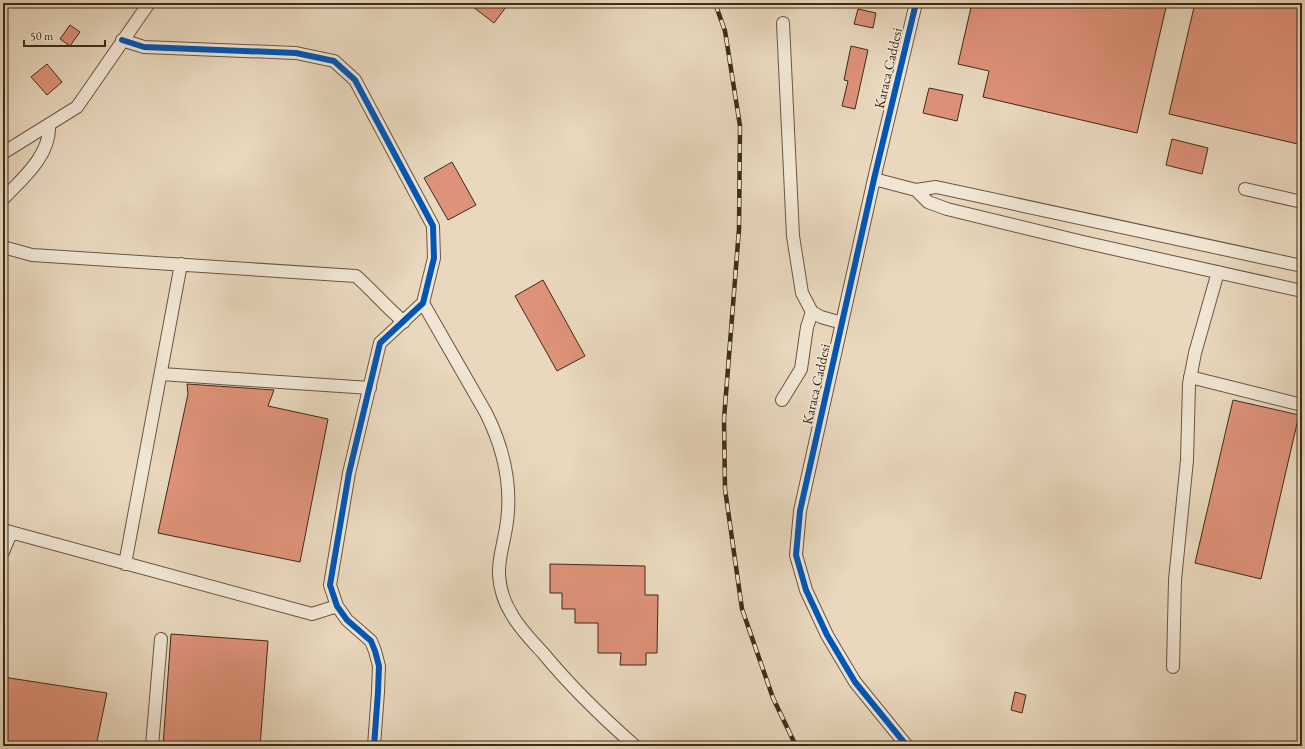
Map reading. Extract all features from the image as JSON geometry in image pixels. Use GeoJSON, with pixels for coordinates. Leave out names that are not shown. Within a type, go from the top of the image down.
{"type":"FeatureCollection","features":[{"type":"Feature","properties":{"kind":"street"},"geometry":{"type":"LineString","coordinates":[[3,154],[77,107],[149,3]]}},
{"type":"Feature","properties":{"kind":"street","name":"Karaca Caddesi"},"geometry":{"type":"LineString","coordinates":[[907,746],[855,682],[827,635],[806,590],[796,555],[800,511],[874,179],[916,3]]}},
{"type":"Feature","properties":{"kind":"street"},"geometry":{"type":"LineString","coordinates":[[783,24],[793,236],[802,293],[812,312],[821,317],[842,323]]}},
{"type":"Feature","properties":{"kind":"street"},"geometry":{"type":"LineString","coordinates":[[122,40],[144,47],[296,54],[334,61],[356,80],[433,226],[434,258],[423,303],[404,322],[380,342],[349,473],[330,585],[337,606],[347,620],[371,641],[375,651],[379,666],[374,746]]}},
{"type":"Feature","properties":{"kind":"street"},"geometry":{"type":"LineString","coordinates":[[3,199],[33,167],[46,147],[50,134],[49,125]]}},
{"type":"Feature","properties":{"kind":"street"},"geometry":{"type":"LineString","coordinates":[[874,179],[916,190],[936,187],[1302,266]]}},
{"type":"Feature","properties":{"kind":"street"},"geometry":{"type":"LineString","coordinates":[[1245,189],[1302,202]]}},
{"type":"Feature","properties":{"kind":"street"},"geometry":{"type":"LineString","coordinates":[[916,190],[928,202],[946,209],[1083,242],[1302,291]]}},
{"type":"Feature","properties":{"kind":"street"},"geometry":{"type":"LineString","coordinates":[[3,247],[32,255],[356,276],[374,292],[389,310],[404,322]]}},
{"type":"Feature","properties":{"kind":"street"},"geometry":{"type":"LineString","coordinates":[[125,564],[181,264]]}},
{"type":"Feature","properties":{"kind":"street"},"geometry":{"type":"LineString","coordinates":[[1173,667],[1175,580],[1185,490],[1190,377],[1195,353],[1218,272]]}},
{"type":"Feature","properties":{"kind":"street"},"geometry":{"type":"LineString","coordinates":[[423,303],[486,413],[496,434],[503,457],[507,483],[508,505],[499,575],[507,604],[516,621],[554,667],[596,710],[635,746]]}},
{"type":"Feature","properties":{"kind":"street"},"geometry":{"type":"LineString","coordinates":[[782,400],[800,369],[807,327],[812,312]]}},
{"type":"Feature","properties":{"kind":"street"},"geometry":{"type":"LineString","coordinates":[[161,374],[370,388]]}},
{"type":"Feature","properties":{"kind":"street"},"geometry":{"type":"LineString","coordinates":[[1190,377],[1302,405]]}},
{"type":"Feature","properties":{"kind":"street"},"geometry":{"type":"LineString","coordinates":[[3,552],[7,532],[312,614],[337,606]]}},
{"type":"Feature","properties":{"kind":"street"},"geometry":{"type":"LineString","coordinates":[[152,746],[161,639]]}},
{"type":"Feature","properties":{"kind":"building"},"geometry":{"type":"Polygon","coordinates":[[[468,3],[509,3],[494,23],[468,3]]]}},
{"type":"Feature","properties":{"kind":"building"},"geometry":{"type":"Polygon","coordinates":[[[972,3],[1167,3],[1137,133],[983,97],[989,71],[958,64],[972,3]]]}},
{"type":"Feature","properties":{"kind":"building"},"geometry":{"type":"Polygon","coordinates":[[[1195,3],[1302,3],[1302,145],[1169,114],[1195,3]]]}},
{"type":"Feature","properties":{"kind":"building"},"geometry":{"type":"Polygon","coordinates":[[[858,9],[876,13],[873,28],[854,24],[858,9]]]}},
{"type":"Feature","properties":{"kind":"building"},"geometry":{"type":"Polygon","coordinates":[[[70,25],[80,32],[70,46],[60,39],[70,25]]]}},
{"type":"Feature","properties":{"kind":"building"},"geometry":{"type":"Polygon","coordinates":[[[851,46],[868,50],[855,109],[842,106],[848,81],[844,80],[851,46]]]}},
{"type":"Feature","properties":{"kind":"building"},"geometry":{"type":"Polygon","coordinates":[[[47,64],[62,82],[47,95],[31,77],[47,64]]]}},
{"type":"Feature","properties":{"kind":"building"},"geometry":{"type":"Polygon","coordinates":[[[929,88],[963,95],[957,121],[923,113],[929,88]]]}},
{"type":"Feature","properties":{"kind":"building"},"geometry":{"type":"Polygon","coordinates":[[[1172,139],[1208,148],[1202,174],[1166,165],[1172,139]]]}},
{"type":"Feature","properties":{"kind":"building"},"geometry":{"type":"Polygon","coordinates":[[[452,162],[476,205],[448,220],[424,178],[452,162]]]}},
{"type":"Feature","properties":{"kind":"building"},"geometry":{"type":"Polygon","coordinates":[[[543,280],[585,356],[557,371],[515,296],[543,280]]]}},
{"type":"Feature","properties":{"kind":"building"},"geometry":{"type":"Polygon","coordinates":[[[187,384],[274,390],[268,406],[328,419],[300,562],[158,533],[188,394],[187,384]]]}},
{"type":"Feature","properties":{"kind":"building"},"geometry":{"type":"Polygon","coordinates":[[[1233,400],[1299,415],[1261,579],[1195,563],[1233,400]]]}},
{"type":"Feature","properties":{"kind":"building"},"geometry":{"type":"Polygon","coordinates":[[[550,564],[645,566],[645,595],[658,595],[657,653],[646,653],[646,665],[620,665],[621,653],[598,653],[598,623],[575,623],[575,609],[562,609],[562,593],[550,593],[550,564]]]}},
{"type":"Feature","properties":{"kind":"building"},"geometry":{"type":"Polygon","coordinates":[[[171,634],[268,641],[260,746],[163,746],[171,634]]]}},
{"type":"Feature","properties":{"kind":"building"},"geometry":{"type":"Polygon","coordinates":[[[3,677],[107,693],[96,746],[3,746],[3,677]]]}},
{"type":"Feature","properties":{"kind":"building"},"geometry":{"type":"Polygon","coordinates":[[[1015,692],[1026,695],[1022,713],[1011,710],[1015,692]]]}},
{"type":"Feature","properties":{"kind":"railway"},"geometry":{"type":"LineString","coordinates":[[715,3],[725,31],[740,126],[739,229],[724,419],[725,489],[742,609],[773,698],[796,746]]}},
{"type":"Feature","properties":{"kind":"cycle path"},"geometry":{"type":"LineString","coordinates":[[907,746],[855,682],[827,635],[806,590],[796,555],[800,511],[874,179],[916,3]]}},
{"type":"Feature","properties":{"kind":"cycle path"},"geometry":{"type":"LineString","coordinates":[[122,40],[144,47],[296,53],[334,61],[355,80],[433,226],[434,258],[423,303],[380,343],[349,473],[330,585],[337,606],[347,620],[371,641],[375,651],[379,666],[374,746]]}}]}
